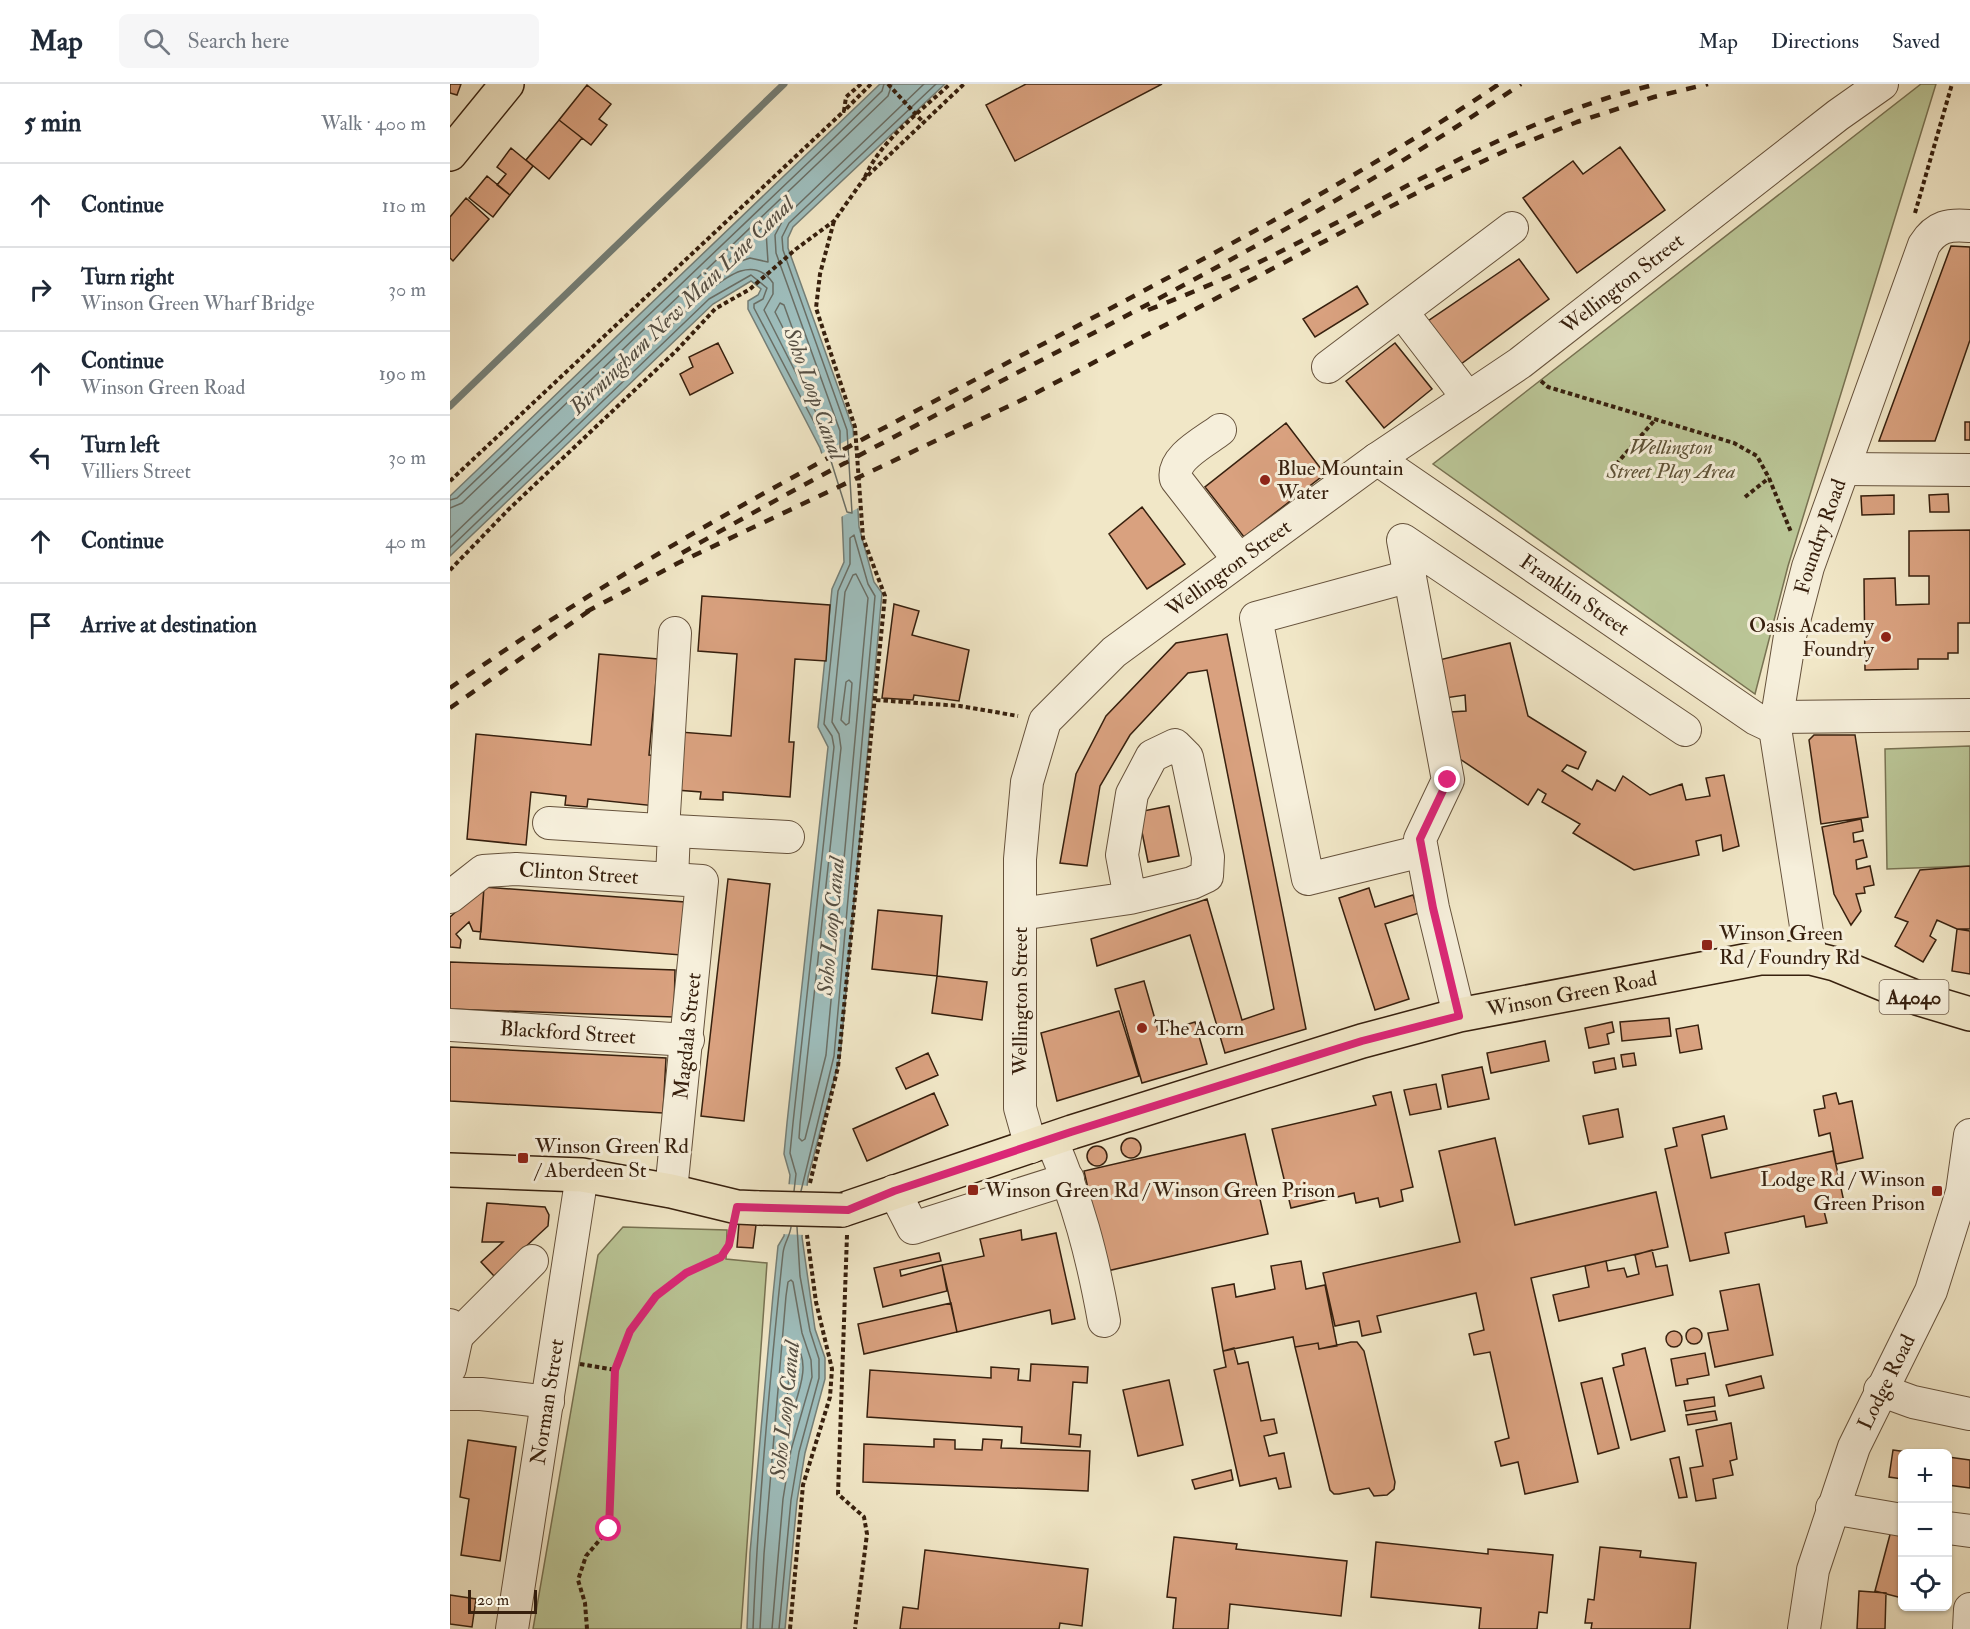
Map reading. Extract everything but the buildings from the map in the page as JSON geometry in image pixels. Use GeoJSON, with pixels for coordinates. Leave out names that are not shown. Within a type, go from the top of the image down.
{"type":"FeatureCollection","features":[{"type":"Feature","properties":{"kind":"main road"},"geometry":{"type":"LineString","coordinates":[[450,154],[507,84]]}},
{"type":"Feature","properties":{"kind":"main road","name":"Winson Green Road"},"geometry":{"type":"LineString","coordinates":[[845,1210],[894,1191],[1362,1041],[1459,1016],[1760,958],[1811,958],[1920,999],[1970,1014]]}},
{"type":"Feature","properties":{"kind":"main road","name":"A4040"},"geometry":{"type":"LineString","coordinates":[[450,1170],[582,1175],[748,1208],[845,1210]]}},
{"type":"Feature","properties":{"kind":"street","name":"Wellington Street"},"geometry":{"type":"LineString","coordinates":[[1104,1322],[1094,1264],[1068,1179],[1041,1143],[1020,1108],[1020,859],[1027,782],[1045,721],[1114,652],[1377,459],[1520,363],[1829,122],[1882,84]]}},
{"type":"Feature","properties":{"kind":"street"},"geometry":{"type":"LineString","coordinates":[[1932,233],[1950,225],[1970,226]]}},
{"type":"Feature","properties":{"kind":"street"},"geometry":{"type":"LineString","coordinates":[[1328,367],[1512,228]]}},
{"type":"Feature","properties":{"kind":"street","name":"Foundry Road"},"geometry":{"type":"LineString","coordinates":[[1811,958],[1776,722],[1790,636],[1808,567],[1917,262],[1932,233]]}},
{"type":"Feature","properties":{"kind":"street"},"geometry":{"type":"LineString","coordinates":[[1402,312],[1468,398]]}},
{"type":"Feature","properties":{"kind":"street"},"geometry":{"type":"LineString","coordinates":[[1220,430],[1178,463],[1174,471],[1176,479],[1239,560]]}},
{"type":"Feature","properties":{"kind":"street","name":"Franklin Street"},"geometry":{"type":"LineString","coordinates":[[1377,459],[1756,719],[1776,722]]}},
{"type":"Feature","properties":{"kind":"street"},"geometry":{"type":"LineString","coordinates":[[1844,469],[1970,470]]}},
{"type":"Feature","properties":{"kind":"street"},"geometry":{"type":"LineString","coordinates":[[1459,1016],[1433,908],[1420,839],[1448,780],[1403,540],[1685,730]]}},
{"type":"Feature","properties":{"kind":"street"},"geometry":{"type":"LineString","coordinates":[[1410,576],[1257,618],[1308,879],[1422,851]]}},
{"type":"Feature","properties":{"kind":"street","name":"Magdala Street"},"geometry":{"type":"LineString","coordinates":[[671,1191],[688,1040],[687,880],[669,831],[675,633]]}},
{"type":"Feature","properties":{"kind":"street"},"geometry":{"type":"LineString","coordinates":[[1776,722],[1970,715]]}},
{"type":"Feature","properties":{"kind":"street"},"geometry":{"type":"LineString","coordinates":[[549,823],[788,837]]}},
{"type":"Feature","properties":{"kind":"street","name":"Clinton Street"},"geometry":{"type":"LineString","coordinates":[[456,892],[483,871],[516,869],[687,880]]}},
{"type":"Feature","properties":{"kind":"street"},"geometry":{"type":"LineString","coordinates":[[1020,914],[1130,898]]}},
{"type":"Feature","properties":{"kind":"street","name":"Blackford Street"},"geometry":{"type":"LineString","coordinates":[[450,1025],[688,1040]]}},
{"type":"Feature","properties":{"kind":"street","name":"Lodge Road"},"geometry":{"type":"LineString","coordinates":[[1804,1629],[1813,1570],[1854,1447],[1880,1390],[1931,1291],[1962,1192],[1970,1135]]}},
{"type":"Feature","properties":{"kind":"street","name":"Norman Street"},"geometry":{"type":"LineString","coordinates":[[512,1629],[549,1402],[582,1175]]}},
{"type":"Feature","properties":{"kind":"street"},"geometry":{"type":"LineString","coordinates":[[894,1191],[914,1228],[1068,1179]]}},
{"type":"Feature","properties":{"kind":"street"},"geometry":{"type":"LineString","coordinates":[[450,1368],[453,1331],[532,1261]]}},
{"type":"Feature","properties":{"kind":"street"},"geometry":{"type":"LineString","coordinates":[[1880,1390],[1913,1402],[1970,1414]]}},
{"type":"Feature","properties":{"kind":"street"},"geometry":{"type":"LineString","coordinates":[[450,1394],[481,1394],[549,1402]]}},
{"type":"Feature","properties":{"kind":"street"},"geometry":{"type":"LineString","coordinates":[[1832,1508],[1898,1519]]}},
{"type":"Feature","properties":{"kind":"street"},"geometry":{"type":"LineString","coordinates":[[1952,1529],[1970,1531]]}},
{"type":"Feature","properties":{"kind":"street"},"geometry":{"type":"LineString","coordinates":[[1969,1629],[1970,1609]]}},
{"type":"Feature","properties":{"kind":"path"},"geometry":{"type":"LineString","coordinates":[[844,111],[846,97],[861,84]]}},
{"type":"Feature","properties":{"kind":"path"},"geometry":{"type":"LineString","coordinates":[[450,481],[871,84]]}},
{"type":"Feature","properties":{"kind":"path"},"geometry":{"type":"LineString","coordinates":[[888,84],[924,123]]}},
{"type":"Feature","properties":{"kind":"path"},"geometry":{"type":"LineString","coordinates":[[450,570],[509,509],[676,351],[715,309],[750,289],[796,249],[834,221],[863,180],[870,164],[898,133],[950,84]]}},
{"type":"Feature","properties":{"kind":"path"},"geometry":{"type":"LineString","coordinates":[[863,180],[964,84]]}},
{"type":"Feature","properties":{"kind":"path"},"geometry":{"type":"LineString","coordinates":[[1932,233],[1912,224],[1952,84]]}},
{"type":"Feature","properties":{"kind":"path"},"geometry":{"type":"LineString","coordinates":[[809,1194],[838,1067],[885,596],[863,538],[855,427],[816,308],[820,274],[834,221]]}},
{"type":"Feature","properties":{"kind":"path"},"geometry":{"type":"LineString","coordinates":[[1520,363],[1548,387],[1734,443],[1757,456],[1808,567]]}},
{"type":"Feature","properties":{"kind":"path"},"geometry":{"type":"LineString","coordinates":[[1611,470],[1655,421]]}},
{"type":"Feature","properties":{"kind":"path"},"geometry":{"type":"LineString","coordinates":[[1745,497],[1769,478]]}},
{"type":"Feature","properties":{"kind":"path"},"geometry":{"type":"LineString","coordinates":[[876,700],[960,706],[1045,721]]}},
{"type":"Feature","properties":{"kind":"path"},"geometry":{"type":"LineString","coordinates":[[587,1629],[585,1603],[578,1580],[586,1556],[609,1529],[615,1370],[630,1331],[656,1296],[686,1273],[721,1257],[748,1208]]}},
{"type":"Feature","properties":{"kind":"path"},"geometry":{"type":"LineString","coordinates":[[845,1210],[838,1494],[864,1517],[867,1534],[855,1629]]}},
{"type":"Feature","properties":{"kind":"path"},"geometry":{"type":"LineString","coordinates":[[790,1629],[803,1485],[830,1397],[832,1369],[816,1302],[806,1229]]}},
{"type":"Feature","properties":{"kind":"path"},"geometry":{"type":"LineString","coordinates":[[832,1369],[842,1355]]}},
{"type":"Feature","properties":{"kind":"path"},"geometry":{"type":"LineString","coordinates":[[555,1359],[615,1370]]}},
{"type":"Feature","properties":{"kind":"green space","name":"Wellington Street Play Area"},"geometry":{"type":"Polygon","coordinates":[[[1921,84],[1936,84],[1788,566],[1755,694],[1433,464],[1921,84]]]}},
{"type":"Feature","properties":{"kind":"green space"},"geometry":{"type":"Polygon","coordinates":[[[1970,746],[1970,866],[1887,869],[1885,749],[1970,746]]]}},
{"type":"Feature","properties":{"kind":"green space"},"geometry":{"type":"Polygon","coordinates":[[[623,1227],[727,1230],[726,1259],[767,1263],[741,1629],[533,1629],[598,1255],[623,1227]]]}},
{"type":"Feature","properties":{"kind":"water"},"geometry":{"type":"Polygon","coordinates":[[[880,84],[945,84],[793,227],[788,238],[788,248],[853,429],[859,527],[874,582],[882,593],[840,1057],[808,1177],[802,1237],[815,1329],[825,1358],[825,1379],[805,1453],[797,1501],[785,1629],[747,1629],[750,1553],[773,1295],[778,1246],[784,1236],[790,1175],[784,1154],[828,747],[818,727],[832,589],[844,562],[842,515],[820,448],[748,309],[748,301],[758,295],[761,289],[751,281],[713,304],[450,556],[450,496],[880,84]]]}},
{"type":"Feature","properties":{"kind":"pier"},"geometry":{"type":"Polygon","coordinates":[[[857,435],[862,506],[839,518],[819,455],[857,435]]]}},
{"type":"Feature","properties":{"kind":"pier"},"geometry":{"type":"Polygon","coordinates":[[[786,1184],[810,1186],[805,1235],[781,1234],[786,1184]]]}},
{"type":"Feature","properties":{"kind":"waterway"},"geometry":{"type":"LineString","coordinates":[[450,406],[784,84]]}},
{"type":"Feature","properties":{"kind":"railway"},"geometry":{"type":"LineString","coordinates":[[450,688],[618,578],[705,527],[880,430],[1281,216],[1413,139],[1499,84]]}},
{"type":"Feature","properties":{"kind":"railway"},"geometry":{"type":"LineString","coordinates":[[682,553],[787,494],[1212,270],[1420,150],[1521,84]]}},
{"type":"Feature","properties":{"kind":"railway"},"geometry":{"type":"LineString","coordinates":[[1148,310],[1245,269],[1497,141],[1602,100],[1657,84]]}},
{"type":"Feature","properties":{"kind":"railway"},"geometry":{"type":"LineString","coordinates":[[586,612],[678,563],[1030,396],[1426,188],[1505,151],[1577,122],[1654,97],[1708,84]]}},
{"type":"Feature","properties":{"kind":"railway"},"geometry":{"type":"LineString","coordinates":[[450,708],[593,608]]}},
{"type":"Feature","properties":{"kind":"place","name":"Blue Mountain Water"},"geometry":{"type":"Point","coordinates":[1265,480]}},
{"type":"Feature","properties":{"kind":"place","name":"Oasis Academy Foundry"},"geometry":{"type":"Point","coordinates":[1886,637]}},
{"type":"Feature","properties":{"kind":"place","name":"Winson Green Rd / Foundry Rd"},"geometry":{"type":"Point","coordinates":[1707,945]}},
{"type":"Feature","properties":{"kind":"place","name":"The Acorn"},"geometry":{"type":"Point","coordinates":[1142,1028]}},
{"type":"Feature","properties":{"kind":"place","name":"Winson Green Rd / Aberdeen St"},"geometry":{"type":"Point","coordinates":[523,1158]}},
{"type":"Feature","properties":{"kind":"place","name":"Winson Green Rd / Winson Green Prison"},"geometry":{"type":"Point","coordinates":[973,1190]}},
{"type":"Feature","properties":{"kind":"place","name":"Lodge Rd / Winson Green Prison"},"geometry":{"type":"Point","coordinates":[1937,1191]}},
{"type":"Feature","properties":{"kind":"route"},"geometry":{"type":"LineString","coordinates":[[609,1529],[615,1370],[630,1331],[656,1296],[686,1273],[721,1257],[729,1245],[737,1207],[848,1210],[894,1191],[1071,1132],[1362,1041],[1459,1016],[1433,908],[1420,839],[1448,780]]}},
{"type":"Feature","properties":{"kind":"water label","name":"Birmingham New Main Line Canal"},"geometry":{"type":"Point","coordinates":[681,305]}},
{"type":"Feature","properties":{"kind":"water label","name":"Soho Loop Canal"},"geometry":{"type":"Point","coordinates":[815,393]}},
{"type":"Feature","properties":{"kind":"water label","name":"Soho Loop Canal"},"geometry":{"type":"Point","coordinates":[830,926]}},
{"type":"Feature","properties":{"kind":"water label","name":"Soho Loop Canal"},"geometry":{"type":"Point","coordinates":[784,1410]}}]}
